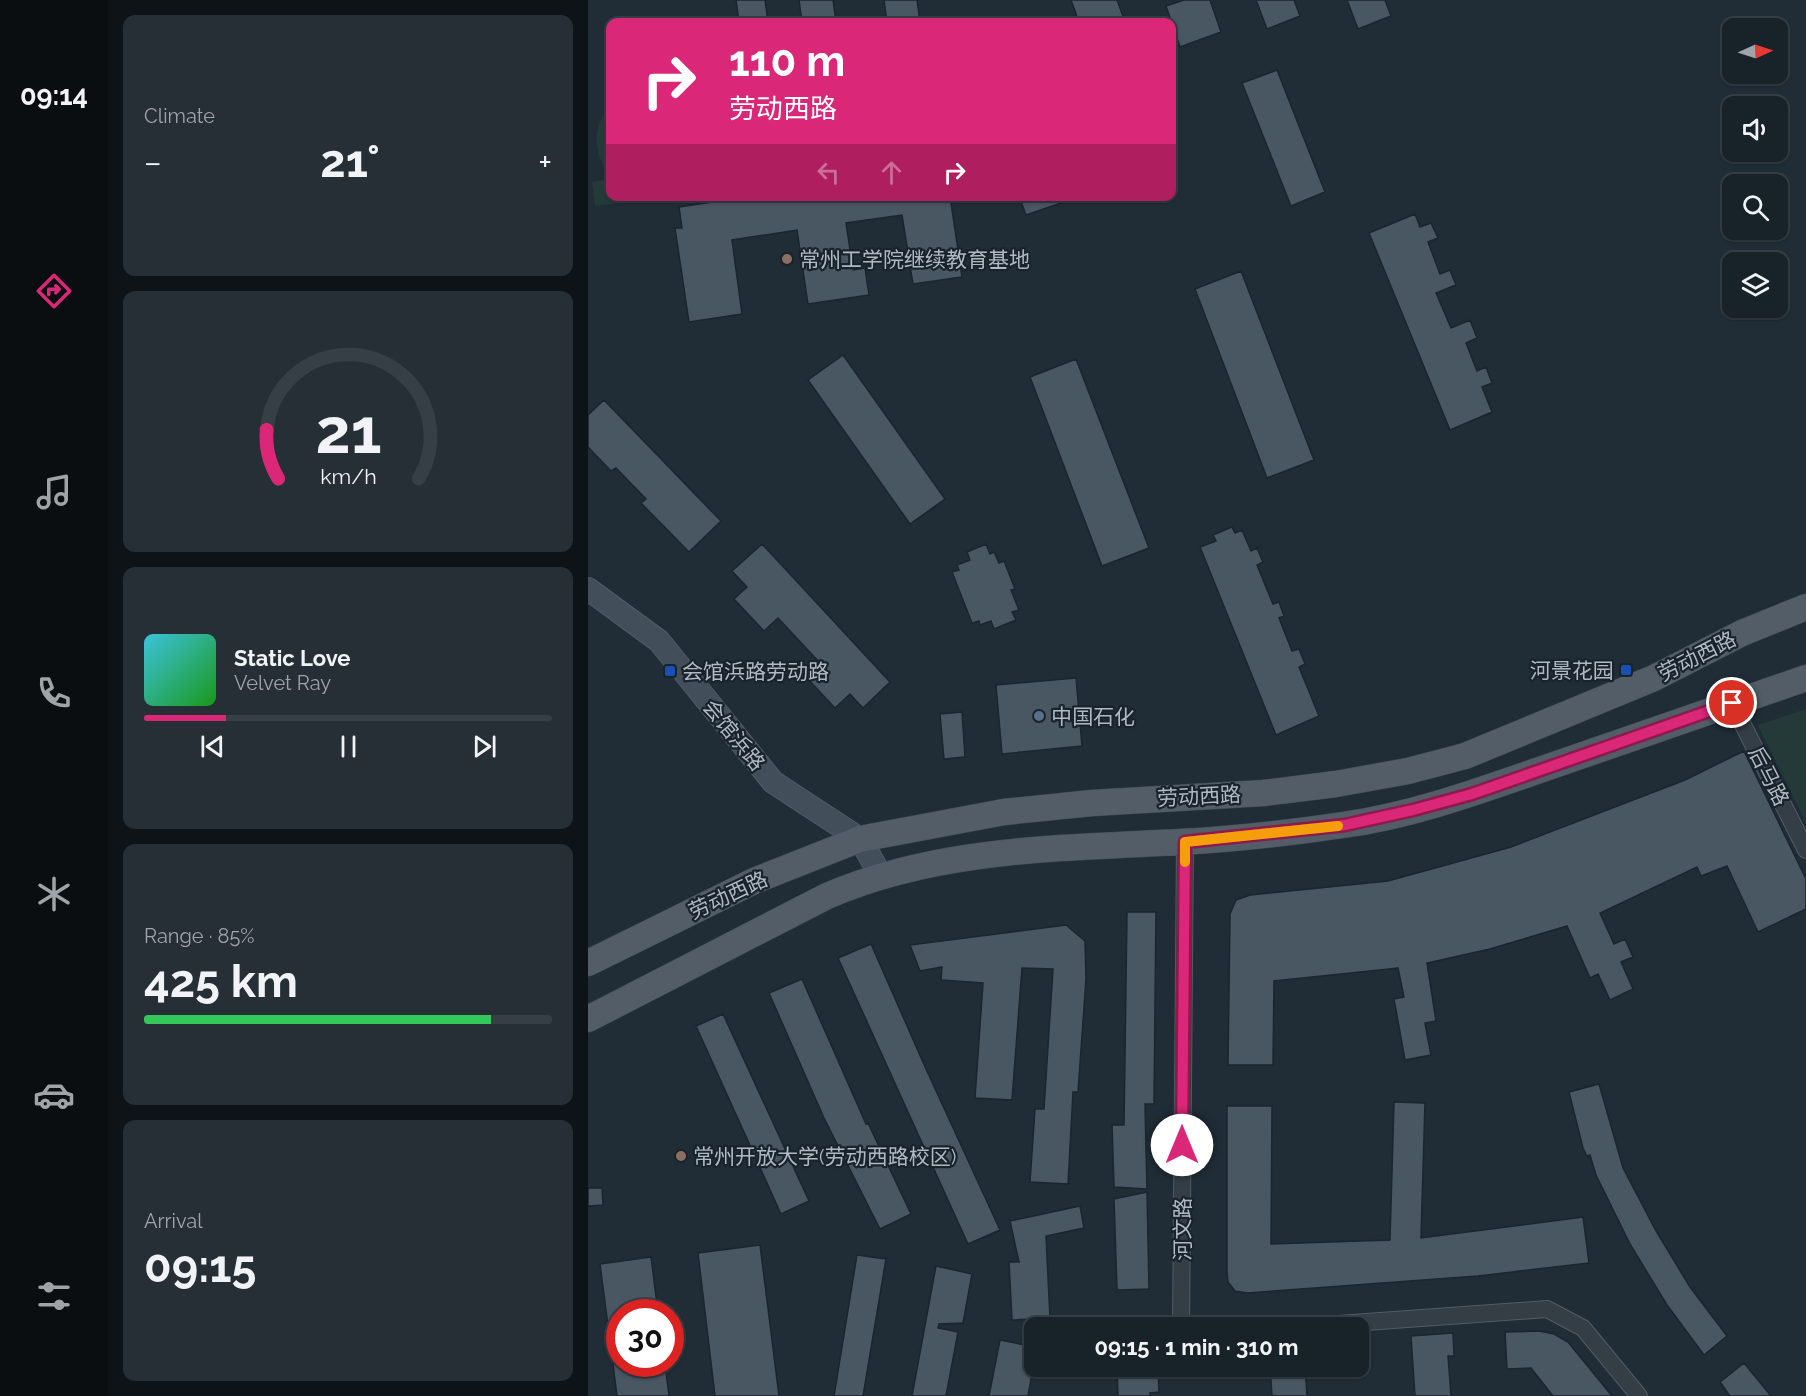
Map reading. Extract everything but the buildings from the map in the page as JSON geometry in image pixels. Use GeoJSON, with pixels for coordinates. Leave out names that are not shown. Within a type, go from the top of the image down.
{"type":"FeatureCollection","features":[{"type":"Feature","properties":{"kind":"main road","name":"劳动西路"},"geometry":{"type":"LineString","coordinates":[[588,963],[754,881],[860,839],[1004,812],[1092,803],[1264,793],[1336,784],[1408,771],[1465,756],[1654,678],[1742,633],[1806,607]]}},
{"type":"Feature","properties":{"kind":"main road","name":"劳动西路"},"geometry":{"type":"LineString","coordinates":[[588,1019],[827,896],[881,876],[924,866],[1033,849],[1185,842],[1345,825],[1472,794],[1806,678]]}},
{"type":"Feature","properties":{"kind":"street","name":"会馆浜路"},"geometry":{"type":"LineString","coordinates":[[588,589],[659,641],[773,782],[860,839],[881,876]]}},
{"type":"Feature","properties":{"kind":"street","name":"后马路"},"geometry":{"type":"LineString","coordinates":[[1732,703],[1806,850]]}},
{"type":"Feature","properties":{"kind":"street","name":"河文路"},"geometry":{"type":"LineString","coordinates":[[1181,1317],[1185,842]]}},
{"type":"Feature","properties":{"kind":"street"},"geometry":{"type":"LineString","coordinates":[[1369,1322],[1547,1310],[1583,1328],[1639,1396]]}},
{"type":"Feature","properties":{"kind":"green space"},"geometry":{"type":"Polygon","coordinates":[[[606,112],[606,170],[597,141],[597,132],[606,112]]]}},
{"type":"Feature","properties":{"kind":"green space"},"geometry":{"type":"Polygon","coordinates":[[[606,180],[606,201],[634,201],[595,206],[592,182],[606,180]]]}},
{"type":"Feature","properties":{"kind":"green space"},"geometry":{"type":"Polygon","coordinates":[[[1806,709],[1806,823],[1758,725],[1806,709]]]}},
{"type":"Feature","properties":{"kind":"slow traffic"},"geometry":{"type":"LineString","coordinates":[[1185,862],[1185,842],[1338,826]]}},
{"type":"Feature","properties":{"kind":"place","name":"常州工学院继续教育基地"},"geometry":{"type":"Point","coordinates":[787,259]}},
{"type":"Feature","properties":{"kind":"place","name":"河景花园"},"geometry":{"type":"Point","coordinates":[1626,670]}},
{"type":"Feature","properties":{"kind":"place","name":"会馆浜路劳动路"},"geometry":{"type":"Point","coordinates":[670,671]}},
{"type":"Feature","properties":{"kind":"place","name":"中国石化"},"geometry":{"type":"Point","coordinates":[1039,716]}},
{"type":"Feature","properties":{"kind":"place","name":"常州开放大学(劳动西路校区)"},"geometry":{"type":"Point","coordinates":[681,1156]}},
{"type":"Feature","properties":{"kind":"route"},"geometry":{"type":"LineString","coordinates":[[1182,1145],[1185,842],[1345,825],[1413,810],[1472,794],[1732,703]]}}]}
